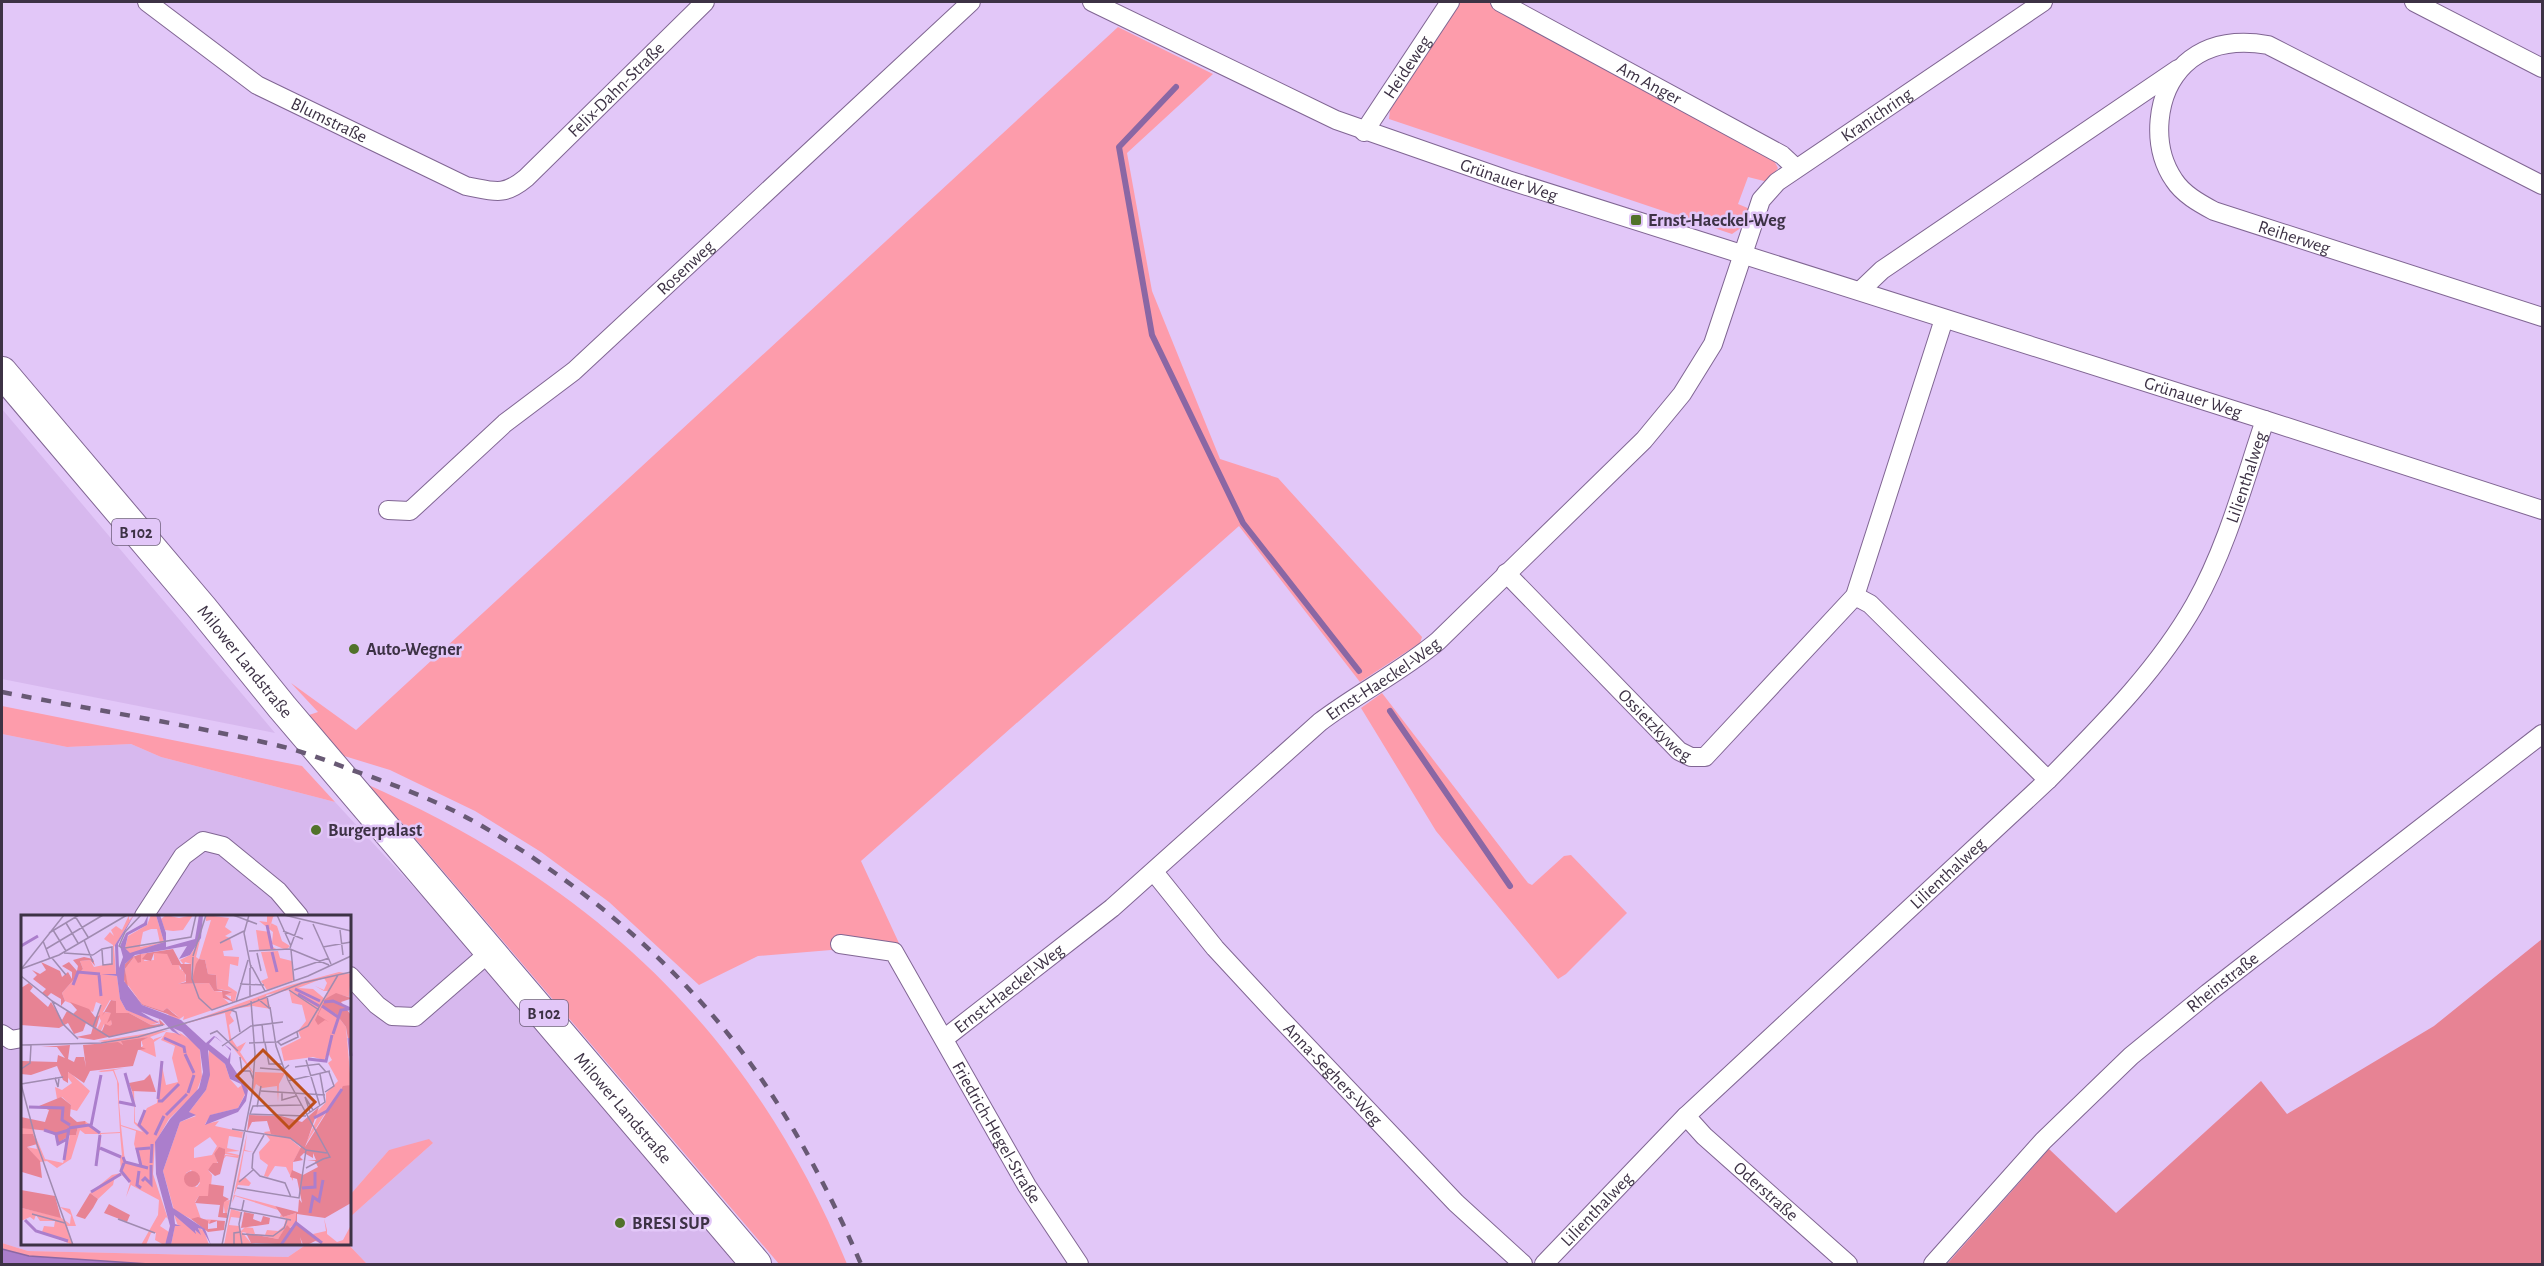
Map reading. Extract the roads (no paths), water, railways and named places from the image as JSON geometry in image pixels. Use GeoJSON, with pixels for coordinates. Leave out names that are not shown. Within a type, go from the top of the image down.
{"type":"FeatureCollection","features":[{"type":"Feature","properties":{"kind":"main road","name":"Milower Landstraße"},"geometry":{"type":"LineString","coordinates":[[2,372],[202,608],[282,707],[756,1264]]}},
{"type":"Feature","properties":{"kind":"street","name":"Blumstraße"},"geometry":{"type":"LineString","coordinates":[[147,2],[256,85],[466,186],[500,193],[513,189],[526,178]]}},
{"type":"Feature","properties":{"kind":"street","name":"Felix-Dahn-Straße"},"geometry":{"type":"LineString","coordinates":[[526,178],[705,2]]}},
{"type":"Feature","properties":{"kind":"street","name":"Rosenweg"},"geometry":{"type":"LineString","coordinates":[[388,510],[410,511],[505,423],[574,370],[971,2]]}},
{"type":"Feature","properties":{"kind":"street","name":"Grünauer Weg"},"geometry":{"type":"LineString","coordinates":[[1092,2],[1364,132],[2542,510]]}},
{"type":"Feature","properties":{"kind":"street","name":"Heideweg"},"geometry":{"type":"LineString","coordinates":[[1364,132],[1450,2]]}},
{"type":"Feature","properties":{"kind":"street","name":"Am Anger"},"geometry":{"type":"LineString","coordinates":[[1500,2],[1782,155],[1796,168]]}},
{"type":"Feature","properties":{"kind":"street","name":"Kranichring"},"geometry":{"type":"LineString","coordinates":[[1743,255],[1761,200],[1777,182],[2043,2]]}},
{"type":"Feature","properties":{"kind":"street"},"geometry":{"type":"LineString","coordinates":[[2414,2],[2542,68]]}},
{"type":"Feature","properties":{"kind":"street","name":"Reiherweg"},"geometry":{"type":"LineString","coordinates":[[1860,291],[1882,270],[2186,64],[2211,49],[2229,43],[2245,41],[2268,45],[2542,185]]}},
{"type":"Feature","properties":{"kind":"street","name":"Reiherweg"},"geometry":{"type":"LineString","coordinates":[[2186,64],[2167,93],[2160,115],[2158,137],[2174,180],[2193,199],[2214,211],[2542,317]]}},
{"type":"Feature","properties":{"kind":"street","name":"Ernst-Haeckel-Weg"},"geometry":{"type":"LineString","coordinates":[[945,1038],[1058,952],[1154,872],[1320,722],[1414,661],[1430,648],[1644,440],[1682,394],[1713,344],[1743,255]]}},
{"type":"Feature","properties":{"kind":"street","name":"Ossietzkyweg"},"geometry":{"type":"LineString","coordinates":[[1506,573],[1679,751],[1698,759],[1705,757],[1855,596],[1944,319]]}},
{"type":"Feature","properties":{"kind":"street","name":"Lilienthalweg"},"geometry":{"type":"LineString","coordinates":[[1544,1264],[1686,1116],[2048,780],[2104,724],[2165,649],[2189,614],[2220,551],[2265,420]]}},
{"type":"Feature","properties":{"kind":"street"},"geometry":{"type":"LineString","coordinates":[[1855,596],[1870,604],[2048,780]]}},
{"type":"Feature","properties":{"kind":"street","name":"Rheinstraße"},"geometry":{"type":"LineString","coordinates":[[1933,1264],[2043,1141],[2131,1056],[2230,976],[2542,734]]}},
{"type":"Feature","properties":{"kind":"street"},"geometry":{"type":"LineString","coordinates":[[145,915],[183,856],[203,841],[223,846],[278,891],[298,915]]}},
{"type":"Feature","properties":{"kind":"street","name":"Anna-Seghers-Weg"},"geometry":{"type":"LineString","coordinates":[[1154,872],[1215,948],[1278,1016],[1456,1203],[1523,1264]]}},
{"type":"Feature","properties":{"kind":"street","name":"Friedrich-Hegel-Straße"},"geometry":{"type":"LineString","coordinates":[[840,944],[894,952],[945,1038],[1026,1186],[1079,1264]]}},
{"type":"Feature","properties":{"kind":"street"},"geometry":{"type":"LineString","coordinates":[[351,977],[377,1005],[392,1016],[415,1017],[491,951]]}},
{"type":"Feature","properties":{"kind":"street"},"geometry":{"type":"LineString","coordinates":[[2,1034],[11,1040],[21,1038]]}},
{"type":"Feature","properties":{"kind":"street","name":"Oderstraße"},"geometry":{"type":"LineString","coordinates":[[1686,1116],[1704,1136],[1848,1264]]}},
{"type":"Feature","properties":{"kind":"waterway"},"geometry":{"type":"LineString","coordinates":[[1176,87],[1119,147],[1152,335],[1243,523],[1359,671]]}},
{"type":"Feature","properties":{"kind":"waterway"},"geometry":{"type":"LineString","coordinates":[[1390,711],[1510,886]]}},
{"type":"Feature","properties":{"kind":"railway"},"geometry":{"type":"LineString","coordinates":[[2,692],[208,730],[295,750],[429,800],[475,822],[515,846],[554,872],[628,930],[695,995],[725,1030],[769,1090],[799,1138],[838,1213],[861,1264]]}},
{"type":"Feature","properties":{"kind":"place","name":"Ernst-Haeckel-Weg"},"geometry":{"type":"Point","coordinates":[1636,220]}},
{"type":"Feature","properties":{"kind":"place","name":"Auto-Wegner"},"geometry":{"type":"Point","coordinates":[354,649]}},
{"type":"Feature","properties":{"kind":"place","name":"Burgerpalast"},"geometry":{"type":"Point","coordinates":[316,830]}},
{"type":"Feature","properties":{"kind":"place","name":"BRESI SUP"},"geometry":{"type":"Point","coordinates":[620,1223]}}]}
